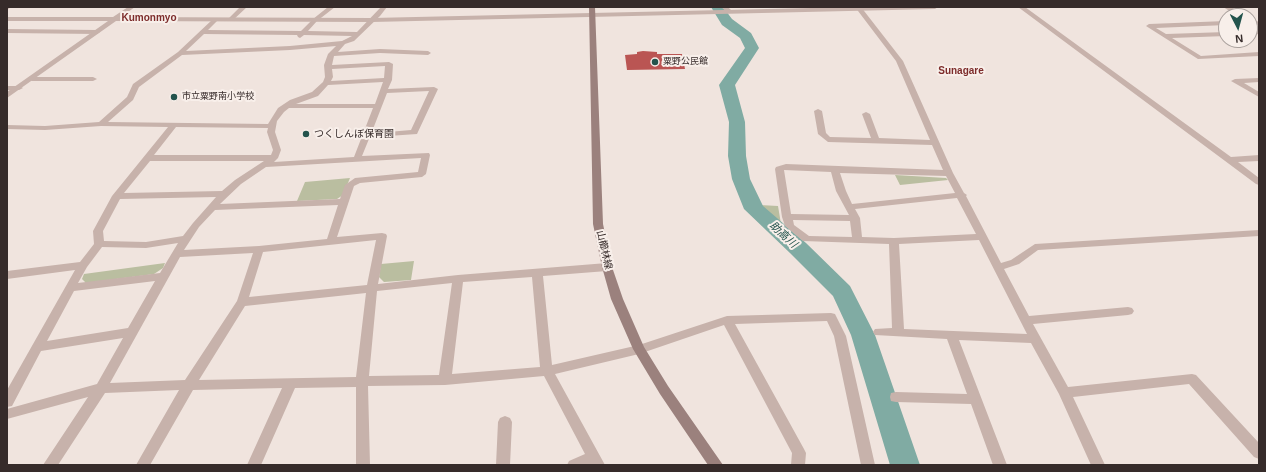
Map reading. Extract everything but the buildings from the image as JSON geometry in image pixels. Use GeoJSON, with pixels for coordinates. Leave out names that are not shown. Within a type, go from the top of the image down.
{"type":"FeatureCollection","features":[{"type":"Feature","properties":{"kind":"main road","name":"山櫛林線"},"geometry":{"type":"LineString","coordinates":[[592,11],[598,224],[607,267],[617,299],[639,348],[664,390],[716,465]]}},
{"type":"Feature","properties":{"kind":"street"},"geometry":{"type":"LineString","coordinates":[[7,96],[132,7]]}},
{"type":"Feature","properties":{"kind":"street"},"geometry":{"type":"LineString","coordinates":[[230,20],[244,7]]}},
{"type":"Feature","properties":{"kind":"street"},"geometry":{"type":"LineString","coordinates":[[290,48],[315,20],[332,7]]}},
{"type":"Feature","properties":{"kind":"street"},"geometry":{"type":"LineString","coordinates":[[180,53],[290,48],[343,43],[352,40],[378,15],[384,7]]}},
{"type":"Feature","properties":{"kind":"street"},"geometry":{"type":"LineString","coordinates":[[7,19],[372,20],[592,11],[713,12],[726,10],[935,7]]}},
{"type":"Feature","properties":{"kind":"street"},"geometry":{"type":"LineString","coordinates":[[1022,7],[1258,180]]}},
{"type":"Feature","properties":{"kind":"street"},"geometry":{"type":"LineString","coordinates":[[859,8],[899,61],[949,173],[998,266],[1034,339],[1065,393],[1098,465]]}},
{"type":"Feature","properties":{"kind":"street"},"geometry":{"type":"LineString","coordinates":[[101,124],[130,98],[136,86],[180,53],[215,20]]}},
{"type":"Feature","properties":{"kind":"street"},"geometry":{"type":"LineString","coordinates":[[1218,23],[1149,26],[1200,58],[1259,53]]}},
{"type":"Feature","properties":{"kind":"street"},"geometry":{"type":"LineString","coordinates":[[7,31],[97,32]]}},
{"type":"Feature","properties":{"kind":"street"},"geometry":{"type":"LineString","coordinates":[[202,32],[358,34]]}},
{"type":"Feature","properties":{"kind":"street"},"geometry":{"type":"LineString","coordinates":[[1165,36],[1218,34]]}},
{"type":"Feature","properties":{"kind":"street"},"geometry":{"type":"LineString","coordinates":[[50,465],[101,388],[163,276],[186,239],[224,194],[238,182],[274,158],[276,150],[270,132],[281,110],[315,94],[326,84],[329,77],[328,68],[331,54],[343,43]]}},
{"type":"Feature","properties":{"kind":"street"},"geometry":{"type":"LineString","coordinates":[[331,54],[380,51],[428,53]]}},
{"type":"Feature","properties":{"kind":"street"},"geometry":{"type":"LineString","coordinates":[[328,68],[389,64],[388,80],[357,159]]}},
{"type":"Feature","properties":{"kind":"street"},"geometry":{"type":"LineString","coordinates":[[32,79],[93,79]]}},
{"type":"Feature","properties":{"kind":"street"},"geometry":{"type":"LineString","coordinates":[[326,84],[388,80]]}},
{"type":"Feature","properties":{"kind":"street"},"geometry":{"type":"LineString","coordinates":[[1259,80],[1235,81],[1259,95]]}},
{"type":"Feature","properties":{"kind":"street"},"geometry":{"type":"LineString","coordinates":[[7,88],[19,88]]}},
{"type":"Feature","properties":{"kind":"street"},"geometry":{"type":"LineString","coordinates":[[368,131],[388,134],[414,132],[434,89],[384,91]]}},
{"type":"Feature","properties":{"kind":"street"},"geometry":{"type":"LineString","coordinates":[[287,106],[378,106]]}},
{"type":"Feature","properties":{"kind":"street"},"geometry":{"type":"LineString","coordinates":[[818,111],[822,134],[828,139],[936,143]]}},
{"type":"Feature","properties":{"kind":"street"},"geometry":{"type":"LineString","coordinates":[[866,114],[876,141]]}},
{"type":"Feature","properties":{"kind":"street"},"geometry":{"type":"LineString","coordinates":[[7,127],[45,128],[101,124],[272,126]]}},
{"type":"Feature","properties":{"kind":"street"},"geometry":{"type":"LineString","coordinates":[[7,402],[83,265],[99,244],[98,231],[117,196],[174,125]]}},
{"type":"Feature","properties":{"kind":"street"},"geometry":{"type":"LineString","coordinates":[[263,165],[426,155],[422,174],[358,180],[350,185],[330,241]]}},
{"type":"Feature","properties":{"kind":"street"},"geometry":{"type":"LineString","coordinates":[[147,158],[274,158]]}},
{"type":"Feature","properties":{"kind":"street"},"geometry":{"type":"LineString","coordinates":[[1230,160],[1259,158]]}},
{"type":"Feature","properties":{"kind":"street"},"geometry":{"type":"LineString","coordinates":[[949,173],[786,167],[779,170],[787,217],[790,226],[807,239],[894,241],[982,237]]}},
{"type":"Feature","properties":{"kind":"street"},"geometry":{"type":"LineString","coordinates":[[835,170],[841,191],[855,218],[857,241]]}},
{"type":"Feature","properties":{"kind":"street"},"geometry":{"type":"LineString","coordinates":[[117,196],[224,194]]}},
{"type":"Feature","properties":{"kind":"street"},"geometry":{"type":"LineString","coordinates":[[850,208],[962,196]]}},
{"type":"Feature","properties":{"kind":"street"},"geometry":{"type":"LineString","coordinates":[[212,207],[344,202]]}},
{"type":"Feature","properties":{"kind":"street"},"geometry":{"type":"LineString","coordinates":[[787,217],[855,218]]}},
{"type":"Feature","properties":{"kind":"street"},"geometry":{"type":"LineString","coordinates":[[998,266],[1015,262],[1035,247],[1259,232]]}},
{"type":"Feature","properties":{"kind":"street"},"geometry":{"type":"LineString","coordinates":[[177,254],[259,249],[382,236],[372,288],[362,382],[363,465]]}},
{"type":"Feature","properties":{"kind":"street"},"geometry":{"type":"LineString","coordinates":[[99,244],[146,245],[186,239]]}},
{"type":"Feature","properties":{"kind":"street"},"geometry":{"type":"LineString","coordinates":[[894,241],[898,333]]}},
{"type":"Feature","properties":{"kind":"street"},"geometry":{"type":"LineString","coordinates":[[143,465],[189,385],[242,302],[259,249]]}},
{"type":"Feature","properties":{"kind":"street"},"geometry":{"type":"LineString","coordinates":[[7,275],[83,265]]}},
{"type":"Feature","properties":{"kind":"street"},"geometry":{"type":"LineString","coordinates":[[242,302],[458,279],[607,267]]}},
{"type":"Feature","properties":{"kind":"street"},"geometry":{"type":"LineString","coordinates":[[537,273],[547,372],[596,461],[574,465]]}},
{"type":"Feature","properties":{"kind":"street"},"geometry":{"type":"LineString","coordinates":[[71,288],[163,276]]}},
{"type":"Feature","properties":{"kind":"street"},"geometry":{"type":"LineString","coordinates":[[445,380],[458,279]]}},
{"type":"Feature","properties":{"kind":"street"},"geometry":{"type":"LineString","coordinates":[[1025,320],[1128,311]]}},
{"type":"Feature","properties":{"kind":"street"},"geometry":{"type":"LineString","coordinates":[[7,414],[101,388],[445,380],[547,372],[639,348],[727,320],[831,317],[840,336],[868,465]]}},
{"type":"Feature","properties":{"kind":"street"},"geometry":{"type":"LineString","coordinates":[[727,320],[799,453],[798,465]]}},
{"type":"Feature","properties":{"kind":"street"},"geometry":{"type":"LineString","coordinates":[[38,347],[133,332]]}},
{"type":"Feature","properties":{"kind":"street"},"geometry":{"type":"LineString","coordinates":[[879,332],[1034,339]]}},
{"type":"Feature","properties":{"kind":"street"},"geometry":{"type":"LineString","coordinates":[[952,336],[1000,465]]}},
{"type":"Feature","properties":{"kind":"street"},"geometry":{"type":"LineString","coordinates":[[1065,393],[1192,379],[1259,453]]}},
{"type":"Feature","properties":{"kind":"street"},"geometry":{"type":"LineString","coordinates":[[254,465],[291,383]]}},
{"type":"Feature","properties":{"kind":"street"},"geometry":{"type":"LineString","coordinates":[[896,397],[975,399]]}},
{"type":"Feature","properties":{"kind":"street"},"geometry":{"type":"LineString","coordinates":[[503,465],[506,422]]}},
{"type":"Feature","properties":{"kind":"green space"},"geometry":{"type":"Polygon","coordinates":[[[895,175],[946,178],[948,180],[900,185],[895,175]]]}},
{"type":"Feature","properties":{"kind":"green space"},"geometry":{"type":"Polygon","coordinates":[[[350,178],[343,195],[337,199],[297,201],[305,182],[350,178]]]}},
{"type":"Feature","properties":{"kind":"green space"},"geometry":{"type":"Polygon","coordinates":[[[760,205],[778,206],[781,224],[760,205]]]}},
{"type":"Feature","properties":{"kind":"green space"},"geometry":{"type":"Polygon","coordinates":[[[414,261],[411,280],[384,282],[379,277],[381,264],[414,261]]]}},
{"type":"Feature","properties":{"kind":"green space"},"geometry":{"type":"Polygon","coordinates":[[[165,263],[163,268],[154,274],[86,283],[82,279],[84,274],[165,263]]]}},
{"type":"Feature","properties":{"kind":"waterway","name":"助高川"},"geometry":{"type":"LineString","coordinates":[[717,7],[727,22],[746,36],[752,48],[727,85],[737,122],[737,156],[741,179],[754,209],[798,248],[842,292],[863,335],[905,465]]}},
{"type":"Feature","properties":{"kind":"place","name":"粟野公民館"},"geometry":{"type":"Point","coordinates":[655,62]}},
{"type":"Feature","properties":{"kind":"place","name":"市立粟野南小学校"},"geometry":{"type":"Point","coordinates":[174,97]}},
{"type":"Feature","properties":{"kind":"place","name":"つくしんぼ保育園"},"geometry":{"type":"Point","coordinates":[306,134]}},
{"type":"Feature","properties":{"kind":"district","name":"Kumonmyo"},"geometry":{"type":"Point","coordinates":[149,18]}},
{"type":"Feature","properties":{"kind":"district","name":"Sunagare"},"geometry":{"type":"Point","coordinates":[961,71]}}]}
